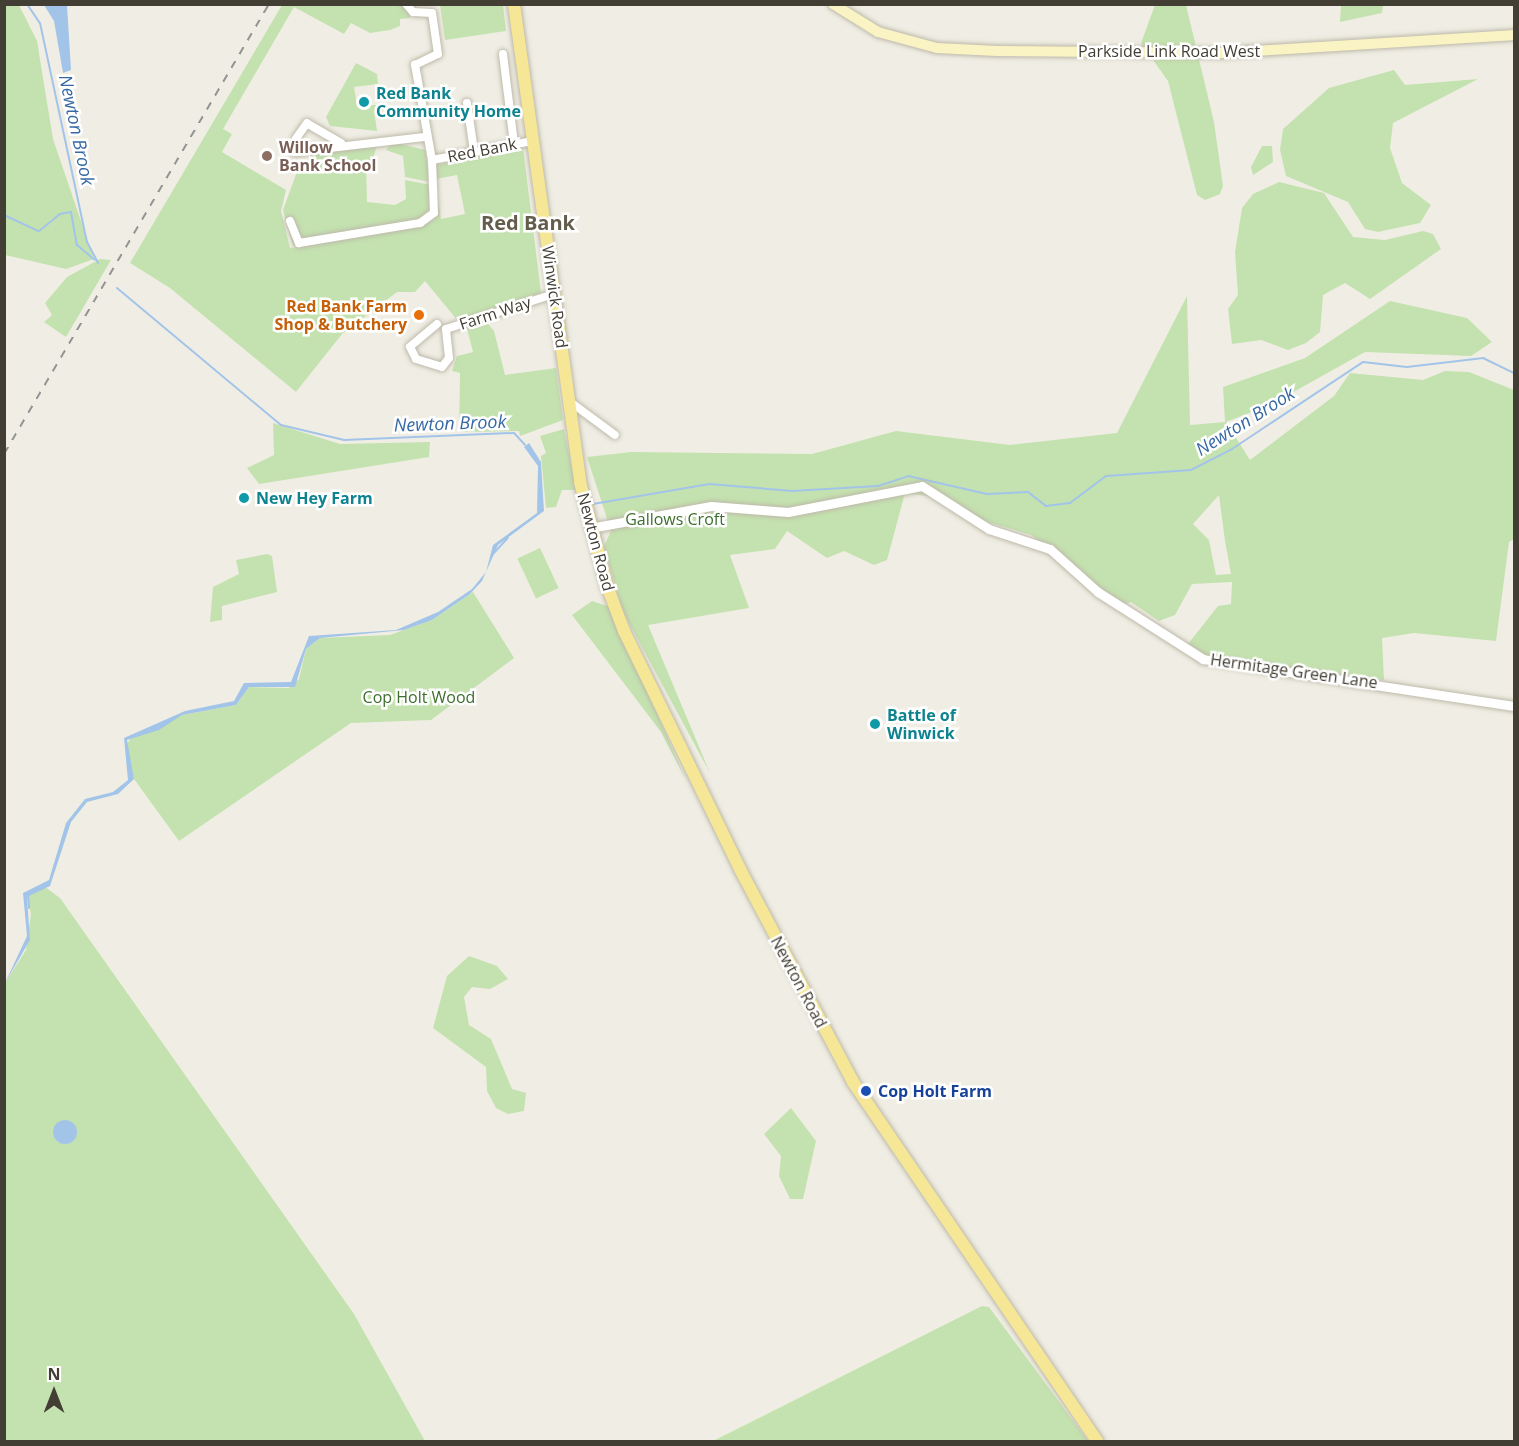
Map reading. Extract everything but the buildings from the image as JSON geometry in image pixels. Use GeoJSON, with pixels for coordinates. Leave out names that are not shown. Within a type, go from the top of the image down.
{"type":"FeatureCollection","features":[{"type":"Feature","properties":{"kind":"main road","name":"Winwick Road"},"geometry":{"type":"LineString","coordinates":[[514,4],[580,482]]}},
{"type":"Feature","properties":{"kind":"main road","name":"Parkside Link Road West"},"geometry":{"type":"LineString","coordinates":[[833,4],[878,32],[937,48],[997,51],[1222,52],[1515,35]]}},
{"type":"Feature","properties":{"kind":"main road","name":"Newton Road"},"geometry":{"type":"LineString","coordinates":[[580,482],[590,528],[636,656],[840,1059],[1098,1442]]}},
{"type":"Feature","properties":{"kind":"street"},"geometry":{"type":"LineString","coordinates":[[290,221],[299,243],[420,223],[434,213],[432,160],[424,137],[415,65],[438,54],[432,13],[413,12],[406,4]]}},
{"type":"Feature","properties":{"kind":"street"},"geometry":{"type":"LineString","coordinates":[[503,54],[514,144]]}},
{"type":"Feature","properties":{"kind":"street"},"geometry":{"type":"LineString","coordinates":[[467,103],[474,151]]}},
{"type":"Feature","properties":{"kind":"street"},"geometry":{"type":"LineString","coordinates":[[341,143],[307,123],[296,139],[296,152],[341,143],[424,137]]}},
{"type":"Feature","properties":{"kind":"street","name":"Red Bank"},"geometry":{"type":"LineString","coordinates":[[432,160],[533,141]]}},
{"type":"Feature","properties":{"kind":"street","name":"Farm Way"},"geometry":{"type":"LineString","coordinates":[[437,324],[410,347],[416,359],[442,368],[449,358],[446,329],[554,294]]}},
{"type":"Feature","properties":{"kind":"street"},"geometry":{"type":"LineString","coordinates":[[569,401],[615,435]]}},
{"type":"Feature","properties":{"kind":"street","name":"Hermitage Green Lane"},"geometry":{"type":"LineString","coordinates":[[590,528],[711,506],[788,512],[922,486],[989,529],[1050,549],[1098,592],[1203,659],[1515,706]]}},
{"type":"Feature","properties":{"kind":"green space"},"geometry":{"type":"Polygon","coordinates":[[[5,4],[19,5],[37,41],[53,139],[94,259],[66,269],[5,255],[5,4]]]}},
{"type":"Feature","properties":{"kind":"green space"},"geometry":{"type":"Polygon","coordinates":[[[1341,4],[1383,5],[1382,13],[1340,22],[1341,4]]]}},
{"type":"Feature","properties":{"kind":"green space"},"geometry":{"type":"Polygon","coordinates":[[[282,5],[410,5],[410,18],[400,19],[400,26],[370,33],[351,23],[344,34],[294,7],[223,129],[232,134],[222,152],[286,190],[281,211],[290,248],[425,225],[435,218],[435,184],[441,219],[465,214],[457,175],[436,179],[436,165],[523,148],[541,293],[458,321],[425,281],[415,292],[397,292],[342,334],[296,392],[170,288],[130,263],[282,5]]]}},
{"type":"Feature","properties":{"kind":"green space"},"geometry":{"type":"Polygon","coordinates":[[[440,5],[503,5],[506,31],[445,40],[440,5]]]}},
{"type":"Feature","properties":{"kind":"green space"},"geometry":{"type":"Polygon","coordinates":[[[1155,5],[1186,5],[1214,122],[1223,186],[1220,194],[1205,200],[1197,195],[1168,81],[1141,43],[1155,5]]]}},
{"type":"Feature","properties":{"kind":"green space"},"geometry":{"type":"Polygon","coordinates":[[[356,63],[377,74],[378,84],[354,87],[357,105],[384,105],[385,110],[374,111],[377,131],[330,126],[326,117],[356,63]]]}},
{"type":"Feature","properties":{"kind":"green space"},"geometry":{"type":"Polygon","coordinates":[[[1394,70],[1405,85],[1478,79],[1393,123],[1390,148],[1402,183],[1431,205],[1420,223],[1378,232],[1365,229],[1348,202],[1286,176],[1280,150],[1283,129],[1329,88],[1394,70]]]}},
{"type":"Feature","properties":{"kind":"green space"},"geometry":{"type":"Polygon","coordinates":[[[393,142],[425,150],[430,182],[405,177],[403,156],[386,150],[393,142]]]}},
{"type":"Feature","properties":{"kind":"green space"},"geometry":{"type":"Polygon","coordinates":[[[378,143],[372,161],[366,162],[367,202],[395,205],[406,199],[405,180],[431,185],[429,210],[419,220],[381,232],[293,246],[283,210],[298,169],[312,164],[311,155],[317,152],[378,143]]]}},
{"type":"Feature","properties":{"kind":"green space"},"geometry":{"type":"Polygon","coordinates":[[[1262,146],[1272,146],[1273,162],[1253,175],[1251,167],[1262,146]]]}},
{"type":"Feature","properties":{"kind":"green space"},"geometry":{"type":"Polygon","coordinates":[[[1279,182],[1324,193],[1353,237],[1385,240],[1423,231],[1433,234],[1441,249],[1370,299],[1345,283],[1323,295],[1320,332],[1306,343],[1288,350],[1261,340],[1232,344],[1228,309],[1238,295],[1235,252],[1242,208],[1253,194],[1279,182]]]}},
{"type":"Feature","properties":{"kind":"green space"},"geometry":{"type":"Polygon","coordinates":[[[100,259],[111,260],[66,337],[44,322],[52,315],[45,303],[67,277],[100,259]]]}},
{"type":"Feature","properties":{"kind":"green space","name":"Gallows Croft"},"geometry":{"type":"Polygon","coordinates":[[[1187,296],[1190,425],[1225,422],[1223,387],[1305,358],[1390,301],[1467,318],[1492,342],[1471,356],[1365,352],[1272,404],[1226,422],[1250,460],[1334,396],[1350,373],[1423,380],[1445,371],[1469,372],[1514,390],[1514,539],[1509,542],[1496,641],[1414,633],[1382,638],[1384,680],[1226,661],[1184,649],[1218,606],[1231,604],[1232,582],[1192,584],[1175,615],[1159,621],[1131,602],[1123,605],[1031,535],[974,518],[949,499],[905,493],[887,560],[874,565],[844,551],[827,558],[787,531],[775,549],[730,555],[749,608],[648,625],[710,773],[623,612],[604,546],[611,531],[587,457],[631,452],[812,454],[896,431],[1010,445],[1117,433],[1187,296]],[[1219,495],[1193,524],[1209,540],[1216,575],[1231,574],[1219,495]]]}},
{"type":"Feature","properties":{"kind":"green space"},"geometry":{"type":"Polygon","coordinates":[[[484,319],[494,331],[505,375],[556,368],[563,420],[520,436],[519,431],[459,432],[460,373],[452,371],[457,356],[473,352],[466,325],[484,319]]]}},
{"type":"Feature","properties":{"kind":"green space"},"geometry":{"type":"Polygon","coordinates":[[[273,423],[340,444],[430,442],[429,457],[259,484],[247,468],[274,455],[273,423]]]}},
{"type":"Feature","properties":{"kind":"green space"},"geometry":{"type":"Polygon","coordinates":[[[564,429],[576,490],[562,490],[556,507],[546,508],[541,456],[546,453],[540,436],[564,429]]]}},
{"type":"Feature","properties":{"kind":"green space"},"geometry":{"type":"Polygon","coordinates":[[[540,548],[559,588],[536,598],[517,559],[540,548]]]}},
{"type":"Feature","properties":{"kind":"green space"},"geometry":{"type":"Polygon","coordinates":[[[267,554],[272,556],[277,592],[222,606],[222,620],[210,622],[213,587],[239,574],[236,560],[267,554]]]}},
{"type":"Feature","properties":{"kind":"green space","name":"Cop Holt Wood"},"geometry":{"type":"Polygon","coordinates":[[[473,592],[514,658],[431,720],[351,723],[179,841],[134,779],[126,745],[132,737],[182,715],[236,705],[249,687],[289,688],[299,679],[306,649],[320,638],[390,635],[432,620],[473,592]]]}},
{"type":"Feature","properties":{"kind":"green space"},"geometry":{"type":"Polygon","coordinates":[[[592,601],[610,607],[687,782],[661,732],[572,615],[592,601]]]}},
{"type":"Feature","properties":{"kind":"green space"},"geometry":{"type":"Polygon","coordinates":[[[45,887],[60,898],[354,1314],[425,1441],[5,1442],[5,983],[26,950],[31,914],[27,897],[45,887]]]}},
{"type":"Feature","properties":{"kind":"green space"},"geometry":{"type":"Polygon","coordinates":[[[469,956],[497,966],[508,979],[490,989],[472,987],[464,997],[469,1025],[491,1039],[512,1089],[526,1093],[524,1111],[508,1114],[496,1108],[487,1091],[486,1067],[433,1028],[447,976],[469,956]]]}},
{"type":"Feature","properties":{"kind":"green space"},"geometry":{"type":"Polygon","coordinates":[[[791,1108],[816,1141],[803,1199],[790,1199],[779,1176],[781,1156],[764,1134],[791,1108]]]}},
{"type":"Feature","properties":{"kind":"green space"},"geometry":{"type":"Polygon","coordinates":[[[982,1306],[989,1307],[1088,1441],[713,1441],[982,1306]]]}},
{"type":"Feature","properties":{"kind":"water"},"geometry":{"type":"Polygon","coordinates":[[[44,5],[67,5],[71,70],[63,73],[54,21],[44,5]]]}},
{"type":"Feature","properties":{"kind":"water"},"geometry":{"type":"Polygon","coordinates":[[[529,443],[541,462],[544,511],[498,545],[486,572],[493,545],[537,513],[538,466],[524,447],[529,443]]]}},
{"type":"Feature","properties":{"kind":"water"},"geometry":{"type":"Polygon","coordinates":[[[486,572],[482,581],[470,594],[432,620],[404,630],[320,638],[306,649],[295,687],[249,687],[236,705],[182,715],[159,730],[127,740],[134,779],[118,794],[87,802],[71,822],[50,886],[27,897],[30,940],[5,983],[27,936],[23,893],[49,880],[66,823],[85,799],[113,792],[128,780],[124,738],[185,711],[234,701],[244,683],[291,682],[309,636],[396,630],[438,612],[472,589],[486,572]]]}},
{"type":"Feature","properties":{"kind":"water"},"geometry":{"type":"Polygon","coordinates":[[[65,1120],[73,1124],[77,1132],[73,1140],[65,1144],[57,1140],[53,1132],[57,1124],[65,1120]]]}},
{"type":"Feature","properties":{"kind":"waterway","name":"Newton Brook"},"geometry":{"type":"LineString","coordinates":[[27,4],[40,23],[87,242],[98,263]]}},
{"type":"Feature","properties":{"kind":"waterway"},"geometry":{"type":"LineString","coordinates":[[4,215],[39,231],[60,214],[71,212],[77,245],[95,260]]}},
{"type":"Feature","properties":{"kind":"waterway","name":"Newton Brook"},"geometry":{"type":"LineString","coordinates":[[117,288],[281,425],[344,440],[514,433],[525,445]]}},
{"type":"Feature","properties":{"kind":"waterway","name":"Newton Brook"},"geometry":{"type":"LineString","coordinates":[[593,504],[709,484],[792,491],[878,486],[908,476],[987,494],[1028,492],[1046,506],[1070,503],[1106,476],[1191,470],[1232,449],[1363,362],[1407,367],[1483,358],[1514,373]]}},
{"type":"Feature","properties":{"kind":"waterway","name":"Newton Brook"},"geometry":{"type":"LineString","coordinates":[[492,555],[508,538]]}},
{"type":"Feature","properties":{"kind":"waterway","name":"Newton Brook"},"geometry":{"type":"LineString","coordinates":[[28,893],[29,908]]}},
{"type":"Feature","properties":{"kind":"railway"},"geometry":{"type":"LineString","coordinates":[[4,454],[269,4]]}},
{"type":"Feature","properties":{"kind":"place","name":"Red Bank Community Home"},"geometry":{"type":"Point","coordinates":[364,102]}},
{"type":"Feature","properties":{"kind":"place","name":"Willow Bank School"},"geometry":{"type":"Point","coordinates":[267,156]}},
{"type":"Feature","properties":{"kind":"place","name":"Red Bank Farm Shop & Butchery"},"geometry":{"type":"Point","coordinates":[419,315]}},
{"type":"Feature","properties":{"kind":"place","name":"New Hey Farm"},"geometry":{"type":"Point","coordinates":[244,498]}},
{"type":"Feature","properties":{"kind":"place","name":"Battle of Winwick"},"geometry":{"type":"Point","coordinates":[875,724]}},
{"type":"Feature","properties":{"kind":"place","name":"Cop Holt Farm"},"geometry":{"type":"Point","coordinates":[866,1091]}},
{"type":"Feature","properties":{"kind":"district","name":"Red Bank"},"geometry":{"type":"Point","coordinates":[528,222]}}]}
